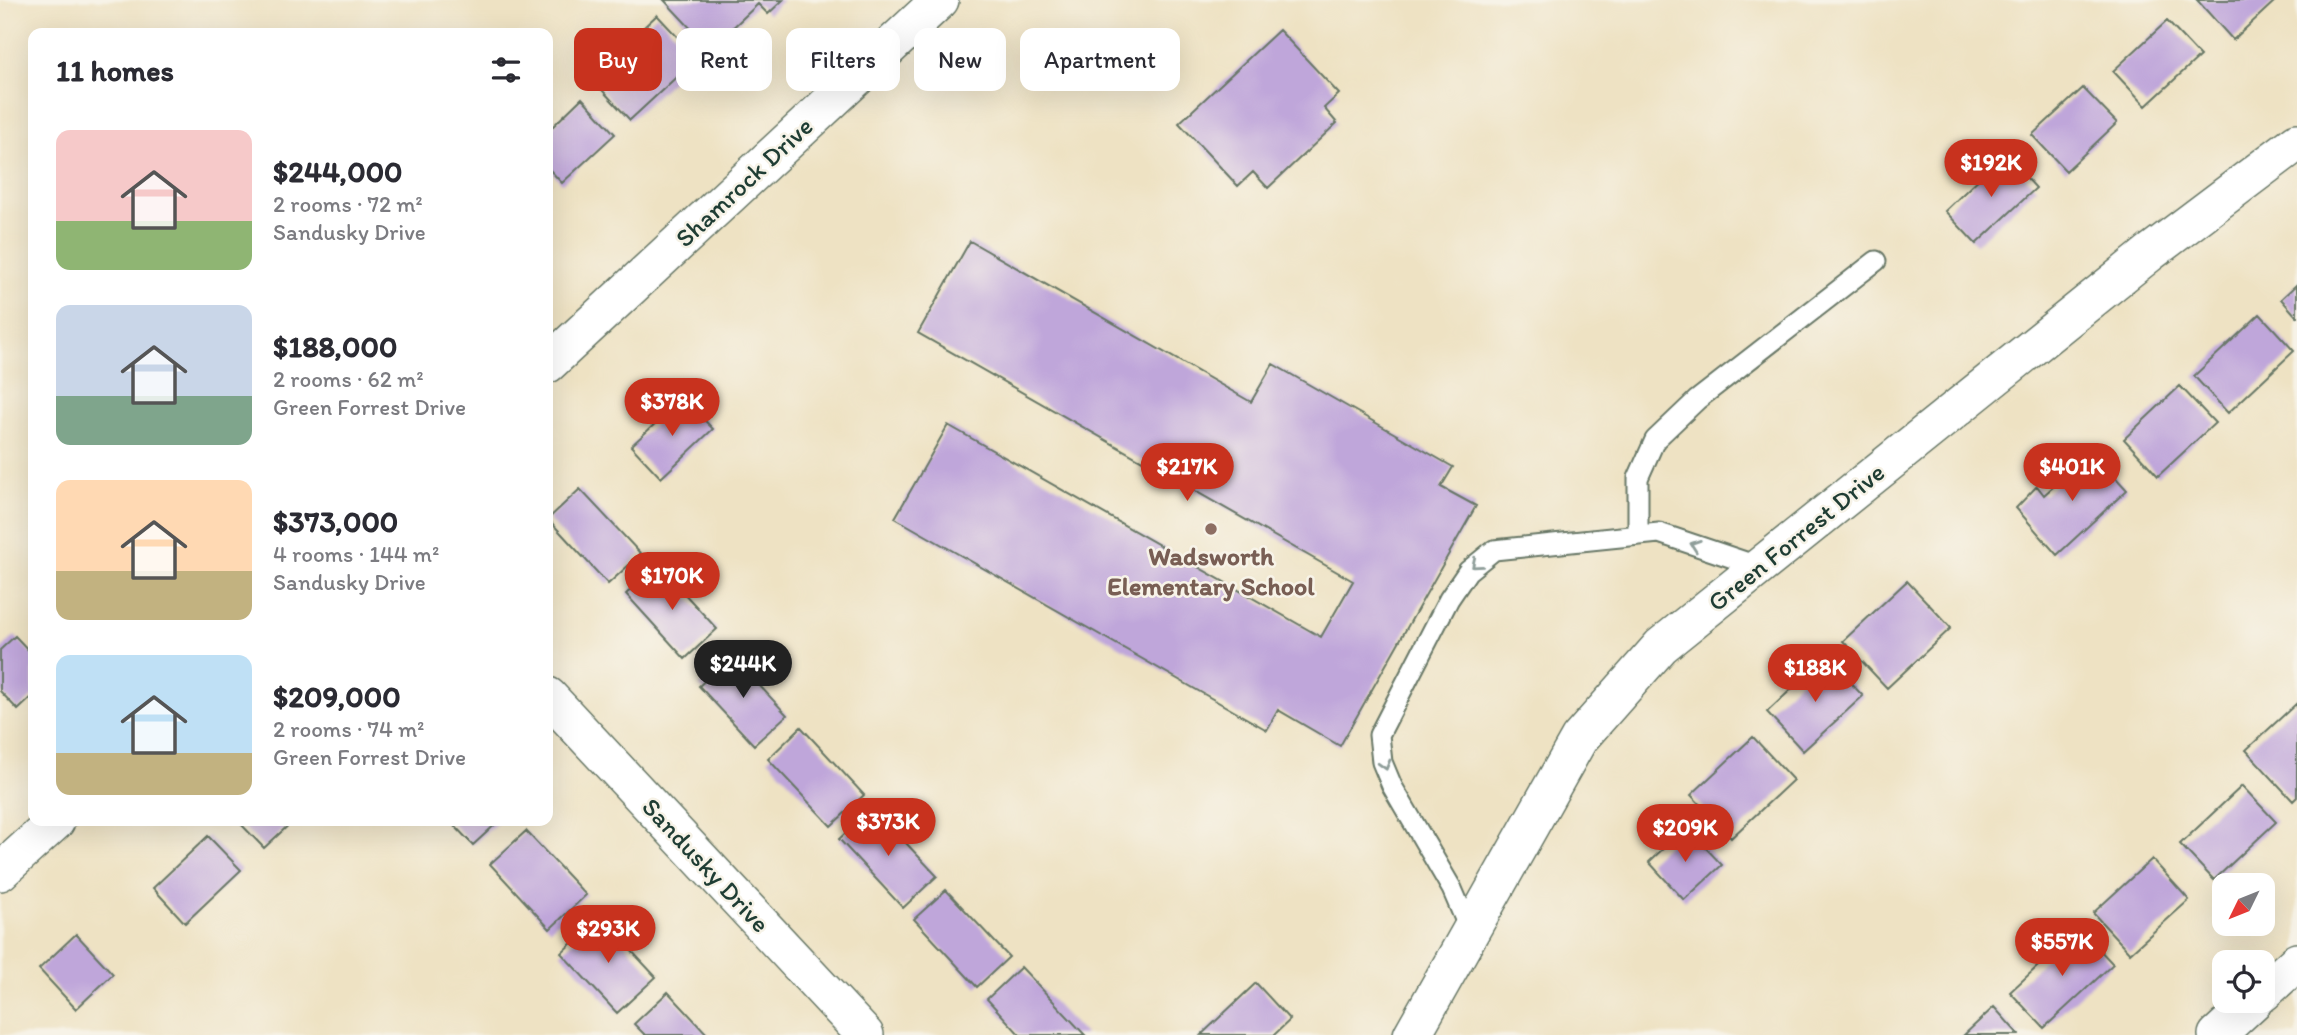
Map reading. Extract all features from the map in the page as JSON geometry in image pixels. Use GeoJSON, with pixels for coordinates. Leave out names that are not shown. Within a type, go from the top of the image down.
{"type":"FeatureCollection","features":[{"type":"Feature","properties":{"kind":"street","name":"Shamrock Drive"},"geometry":{"type":"LineString","coordinates":[[553,359],[940,0]]}},
{"type":"Feature","properties":{"kind":"street","name":"Green Forrest Drive"},"geometry":{"type":"LineString","coordinates":[[1412,1035],[1579,739],[1661,646],[2151,252],[2297,142]]}},
{"type":"Feature","properties":{"kind":"street","name":"Sandusky Drive"},"geometry":{"type":"LineString","coordinates":[[553,701],[865,1035]]}},
{"type":"Feature","properties":{"kind":"street"},"geometry":{"type":"LineString","coordinates":[[0,873],[51,826]]}},
{"type":"Feature","properties":{"kind":"street"},"geometry":{"type":"LineString","coordinates":[[2275,982],[2297,962]]}},
{"type":"Feature","properties":{"kind":"street"},"geometry":{"type":"LineString","coordinates":[[2217,1035],[2241,1013]]}},
{"type":"Feature","properties":{"kind":"lane"},"geometry":{"type":"LineString","coordinates":[[1638,535],[1639,478],[1655,440],[1697,400],[1876,261]]}},
{"type":"Feature","properties":{"kind":"lane"},"geometry":{"type":"LineString","coordinates":[[1471,933],[1452,889],[1392,786],[1382,762],[1379,735],[1449,599],[1468,571],[1493,550],[1659,533],[1760,567]]}},
{"type":"Feature","properties":{"kind":"building"},"geometry":{"type":"Polygon","coordinates":[[[664,0],[783,0],[768,14],[758,4],[732,28],[690,28],[664,0]]]}},
{"type":"Feature","properties":{"kind":"building"},"geometry":{"type":"Polygon","coordinates":[[[2197,0],[2276,0],[2233,40],[2197,0]]]}},
{"type":"Feature","properties":{"kind":"building"},"geometry":{"type":"Polygon","coordinates":[[[657,15],[676,35],[676,77],[662,90],[662,28],[643,28],[657,15]]]}},
{"type":"Feature","properties":{"kind":"building"},"geometry":{"type":"Polygon","coordinates":[[[2167,21],[2200,56],[2146,106],[2113,71],[2167,21]]]}},
{"type":"Feature","properties":{"kind":"building"},"geometry":{"type":"Polygon","coordinates":[[[1279,30],[1339,94],[1324,108],[1337,123],[1268,188],[1253,172],[1238,186],[1179,123],[1279,30]]]}},
{"type":"Feature","properties":{"kind":"building"},"geometry":{"type":"Polygon","coordinates":[[[2083,88],[2117,123],[2066,171],[2032,135],[2083,88]]]}},
{"type":"Feature","properties":{"kind":"building"},"geometry":{"type":"Polygon","coordinates":[[[603,91],[661,91],[630,120],[603,91]]]}},
{"type":"Feature","properties":{"kind":"building"},"geometry":{"type":"Polygon","coordinates":[[[582,98],[615,134],[562,183],[553,173],[553,126],[582,98]]]}},
{"type":"Feature","properties":{"kind":"building"},"geometry":{"type":"Polygon","coordinates":[[[2005,154],[2036,188],[1976,244],[1945,211],[2005,154]]]}},
{"type":"Feature","properties":{"kind":"building"},"geometry":{"type":"Polygon","coordinates":[[[970,241],[1251,402],[1273,364],[1453,467],[1441,487],[1476,506],[1340,746],[1278,710],[1267,730],[895,518],[948,425],[1321,637],[1353,581],[918,333],[970,241]]]}},
{"type":"Feature","properties":{"kind":"building"},"geometry":{"type":"Polygon","coordinates":[[[2297,284],[2297,317],[2281,299],[2297,284]]]}},
{"type":"Feature","properties":{"kind":"building"},"geometry":{"type":"Polygon","coordinates":[[[2260,314],[2294,351],[2228,413],[2194,376],[2260,314]]]}},
{"type":"Feature","properties":{"kind":"building"},"geometry":{"type":"Polygon","coordinates":[[[2180,386],[2215,423],[2158,476],[2124,439],[2180,386]]]}},
{"type":"Feature","properties":{"kind":"building"},"geometry":{"type":"Polygon","coordinates":[[[683,398],[713,429],[661,478],[631,446],[683,398]]]}},
{"type":"Feature","properties":{"kind":"building"},"geometry":{"type":"Polygon","coordinates":[[[2092,452],[2127,490],[2057,555],[2016,508],[2037,486],[2044,495],[2092,452]]]}},
{"type":"Feature","properties":{"kind":"building"},"geometry":{"type":"Polygon","coordinates":[[[580,489],[641,554],[608,584],[553,524],[553,514],[580,489]]]}},
{"type":"Feature","properties":{"kind":"building"},"geometry":{"type":"Polygon","coordinates":[[[658,565],[717,629],[685,659],[626,594],[658,565]]]}},
{"type":"Feature","properties":{"kind":"building"},"geometry":{"type":"Polygon","coordinates":[[[1907,581],[1951,628],[1887,688],[1843,641],[1907,581]]]}},
{"type":"Feature","properties":{"kind":"building"},"geometry":{"type":"Polygon","coordinates":[[[15,636],[28,650],[28,701],[18,710],[0,691],[0,650],[15,636]]]}},
{"type":"Feature","properties":{"kind":"building"},"geometry":{"type":"Polygon","coordinates":[[[732,656],[787,715],[754,745],[699,686],[732,656]]]}},
{"type":"Feature","properties":{"kind":"building"},"geometry":{"type":"Polygon","coordinates":[[[1826,657],[1863,696],[1803,751],[1767,712],[1826,657]]]}},
{"type":"Feature","properties":{"kind":"building"},"geometry":{"type":"Polygon","coordinates":[[[2297,703],[2297,797],[2293,801],[2246,750],[2297,703]]]}},
{"type":"Feature","properties":{"kind":"building"},"geometry":{"type":"Polygon","coordinates":[[[801,727],[864,795],[831,826],[768,759],[801,727]]]}},
{"type":"Feature","properties":{"kind":"building"},"geometry":{"type":"Polygon","coordinates":[[[1753,737],[1793,780],[1731,838],[1691,795],[1753,737]]]}},
{"type":"Feature","properties":{"kind":"building"},"geometry":{"type":"Polygon","coordinates":[[[2242,786],[2276,822],[2221,873],[2212,873],[2212,878],[2180,844],[2242,786]]]}},
{"type":"Feature","properties":{"kind":"building"},"geometry":{"type":"Polygon","coordinates":[[[873,808],[937,876],[903,908],[839,839],[873,808]]]}},
{"type":"Feature","properties":{"kind":"building"},"geometry":{"type":"Polygon","coordinates":[[[243,826],[288,826],[264,848],[243,826]]]}},
{"type":"Feature","properties":{"kind":"building"},"geometry":{"type":"Polygon","coordinates":[[[455,826],[494,826],[473,845],[455,826]]]}},
{"type":"Feature","properties":{"kind":"building"},"geometry":{"type":"Polygon","coordinates":[[[1686,827],[1722,865],[1684,900],[1649,862],[1686,827]]]}},
{"type":"Feature","properties":{"kind":"building"},"geometry":{"type":"Polygon","coordinates":[[[526,831],[586,895],[550,929],[490,864],[526,831]]]}},
{"type":"Feature","properties":{"kind":"building"},"geometry":{"type":"Polygon","coordinates":[[[208,836],[241,870],[185,923],[153,888],[208,836]]]}},
{"type":"Feature","properties":{"kind":"building"},"geometry":{"type":"Polygon","coordinates":[[[2152,859],[2189,900],[2130,953],[2093,913],[2152,859]]]}},
{"type":"Feature","properties":{"kind":"building"},"geometry":{"type":"Polygon","coordinates":[[[946,890],[1009,957],[977,987],[914,919],[946,890]]]}},
{"type":"Feature","properties":{"kind":"building"},"geometry":{"type":"Polygon","coordinates":[[[600,917],[656,977],[617,1013],[561,953],[600,917]]]}},
{"type":"Feature","properties":{"kind":"building"},"geometry":{"type":"Polygon","coordinates":[[[2079,928],[2113,964],[2044,1028],[2010,992],[2079,928]]]}},
{"type":"Feature","properties":{"kind":"building"},"geometry":{"type":"Polygon","coordinates":[[[76,934],[113,974],[76,1009],[39,969],[76,934]]]}},
{"type":"Feature","properties":{"kind":"building"},"geometry":{"type":"Polygon","coordinates":[[[1021,967],[1085,1035],[1020,1035],[987,999],[1021,967]]]}},
{"type":"Feature","properties":{"kind":"building"},"geometry":{"type":"Polygon","coordinates":[[[1256,983],[1290,1020],[1274,1035],[1201,1035],[1256,983]]]}},
{"type":"Feature","properties":{"kind":"building"},"geometry":{"type":"Polygon","coordinates":[[[668,992],[708,1035],[645,1035],[634,1024],[668,992]]]}},
{"type":"Feature","properties":{"kind":"building"},"geometry":{"type":"Polygon","coordinates":[[[1994,1007],[2019,1035],[1964,1035],[1994,1007]]]}},
{"type":"Feature","properties":{"kind":"place","name":"Wadsworth Elementary School"},"geometry":{"type":"Point","coordinates":[1211,529]}}]}
